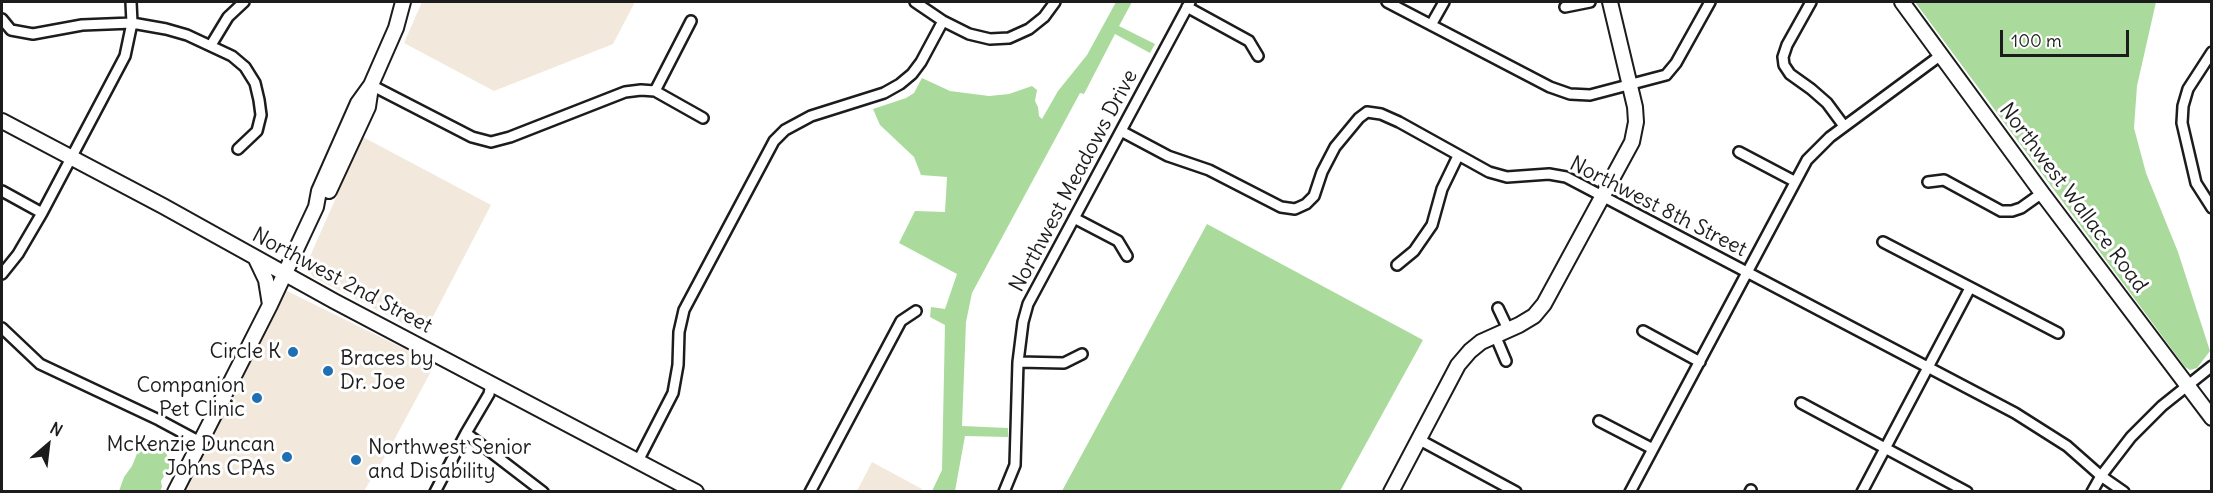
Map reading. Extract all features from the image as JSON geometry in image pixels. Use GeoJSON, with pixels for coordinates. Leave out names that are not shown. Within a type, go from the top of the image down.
{"type":"FeatureCollection","features":[{"type":"Feature","properties":{"kind":"street"},"geometry":{"type":"LineString","coordinates":[[2,274],[18,254],[42,213],[125,56],[132,23],[131,2]]}},
{"type":"Feature","properties":{"kind":"street"},"geometry":{"type":"LineString","coordinates":[[211,45],[228,17],[244,2]]}},
{"type":"Feature","properties":{"kind":"street"},"geometry":{"type":"LineString","coordinates":[[175,492],[270,305],[316,207],[328,194],[368,107],[371,85],[396,28],[403,2]]}},
{"type":"Feature","properties":{"kind":"street"},"geometry":{"type":"LineString","coordinates":[[396,28],[413,2]]}},
{"type":"Feature","properties":{"kind":"street"},"geometry":{"type":"LineString","coordinates":[[915,2],[943,21],[979,37],[990,39],[1010,38],[1029,29],[1044,17],[1055,2]]}},
{"type":"Feature","properties":{"kind":"street"},"geometry":{"type":"LineString","coordinates":[[1387,2],[1550,87],[1570,94],[1590,94],[1666,75],[1676,63],[1710,2]]}},
{"type":"Feature","properties":{"kind":"street"},"geometry":{"type":"LineString","coordinates":[[1431,25],[1444,2]]}},
{"type":"Feature","properties":{"kind":"street"},"geometry":{"type":"LineString","coordinates":[[1565,8],[1590,2]]}},
{"type":"Feature","properties":{"kind":"street"},"geometry":{"type":"LineString","coordinates":[[1391,492],[1458,365],[1470,351],[1534,316],[1544,304],[1632,142],[1636,123],[1635,107],[1610,2]]}},
{"type":"Feature","properties":{"kind":"street"},"geometry":{"type":"LineString","coordinates":[[1811,2],[1787,45],[1783,57],[1784,64],[1790,74],[1827,103],[1844,126]]}},
{"type":"Feature","properties":{"kind":"street","name":"Northwest Wallace Road"},"geometry":{"type":"LineString","coordinates":[[1902,2],[2211,418]]}},
{"type":"Feature","properties":{"kind":"street"},"geometry":{"type":"LineString","coordinates":[[1188,4],[1249,41],[1258,56]]}},
{"type":"Feature","properties":{"kind":"street","name":"Northwest Meadows Drive"},"geometry":{"type":"LineString","coordinates":[[1004,492],[1015,465],[1018,362],[1023,322],[1028,304],[1188,4]]}},
{"type":"Feature","properties":{"kind":"street"},"geometry":{"type":"LineString","coordinates":[[2,19],[11,30],[33,34],[82,25],[132,23],[166,29],[211,45],[232,56],[245,67],[255,83],[261,115],[257,131],[238,149]]}},
{"type":"Feature","properties":{"kind":"street"},"geometry":{"type":"LineString","coordinates":[[655,91],[691,21]]}},
{"type":"Feature","properties":{"kind":"street"},"geometry":{"type":"LineString","coordinates":[[638,461],[673,393],[678,364],[679,332],[684,310],[774,141],[785,130],[811,116],[884,93],[900,84],[921,62],[943,21]]}},
{"type":"Feature","properties":{"kind":"street"},"geometry":{"type":"LineString","coordinates":[[2211,52],[2188,88],[2183,106],[2182,123],[2196,183],[2211,208]]}},
{"type":"Feature","properties":{"kind":"street"},"geometry":{"type":"LineString","coordinates":[[1630,492],[1807,160],[1819,146],[1844,126],[1941,55]]}},
{"type":"Feature","properties":{"kind":"street"},"geometry":{"type":"LineString","coordinates":[[371,85],[472,137],[491,142],[510,137],[625,92],[641,90],[655,91],[704,118]]}},
{"type":"Feature","properties":{"kind":"street","name":"Northwest 8th Street"},"geometry":{"type":"LineString","coordinates":[[1121,131],[1168,156],[1209,170],[1281,207],[1288,208],[1306,204],[1314,196],[1322,172],[1335,147],[1359,118],[1367,112],[1381,114],[1399,122],[1489,172],[1507,177],[1549,174],[1566,177],[1928,367],[2041,429],[2067,446],[2101,476],[2124,492]]}},
{"type":"Feature","properties":{"kind":"street","name":"Northwest 2nd Street"},"geometry":{"type":"LineString","coordinates":[[2,121],[696,492]]}},
{"type":"Feature","properties":{"kind":"street"},"geometry":{"type":"LineString","coordinates":[[1740,152],[1794,181]]}},
{"type":"Feature","properties":{"kind":"street"},"geometry":{"type":"LineString","coordinates":[[1396,265],[1414,251],[1432,225],[1442,189],[1458,156]]}},
{"type":"Feature","properties":{"kind":"street"},"geometry":{"type":"LineString","coordinates":[[1928,182],[1944,180],[2001,211],[2020,208],[2042,193]]}},
{"type":"Feature","properties":{"kind":"street"},"geometry":{"type":"LineString","coordinates":[[2,191],[42,213]]}},
{"type":"Feature","properties":{"kind":"street"},"geometry":{"type":"LineString","coordinates":[[1074,218],[1118,241],[1127,256]]}},
{"type":"Feature","properties":{"kind":"street"},"geometry":{"type":"LineString","coordinates":[[1883,242],[2058,333]]}},
{"type":"Feature","properties":{"kind":"street"},"geometry":{"type":"LineString","coordinates":[[255,258],[266,280],[270,305]]}},
{"type":"Feature","properties":{"kind":"street"},"geometry":{"type":"LineString","coordinates":[[1862,492],[1970,288]]}},
{"type":"Feature","properties":{"kind":"street"},"geometry":{"type":"LineString","coordinates":[[1498,308],[1506,361]]}},
{"type":"Feature","properties":{"kind":"street"},"geometry":{"type":"LineString","coordinates":[[810,492],[901,321],[916,311]]}},
{"type":"Feature","properties":{"kind":"street"},"geometry":{"type":"LineString","coordinates":[[2,328],[40,364],[159,420],[200,442]]}},
{"type":"Feature","properties":{"kind":"street"},"geometry":{"type":"LineString","coordinates":[[1643,331],[1700,362]]}},
{"type":"Feature","properties":{"kind":"street"},"geometry":{"type":"LineString","coordinates":[[1018,362],[1064,363],[1082,354]]}},
{"type":"Feature","properties":{"kind":"street"},"geometry":{"type":"LineString","coordinates":[[2092,492],[2101,476],[2131,437],[2162,406],[2211,366]]}},
{"type":"Feature","properties":{"kind":"street"},"geometry":{"type":"LineString","coordinates":[[435,492],[489,394],[491,384]]}},
{"type":"Feature","properties":{"kind":"street"},"geometry":{"type":"LineString","coordinates":[[1801,403],[1967,492]]}},
{"type":"Feature","properties":{"kind":"street"},"geometry":{"type":"LineString","coordinates":[[1599,421],[1653,450]]}},
{"type":"Feature","properties":{"kind":"street"},"geometry":{"type":"LineString","coordinates":[[466,434],[543,492]]}},
{"type":"Feature","properties":{"kind":"street"},"geometry":{"type":"LineString","coordinates":[[1418,439],[1516,492]]}},
{"type":"Feature","properties":{"kind":"shaded area"},"geometry":{"type":"Polygon","coordinates":[[[422,2],[635,2],[613,44],[494,91],[404,43],[422,2]]]}},
{"type":"Feature","properties":{"kind":"shaded area"},"geometry":{"type":"Polygon","coordinates":[[[363,137],[491,205],[424,334],[313,277],[307,268],[307,263],[363,137]]]}},
{"type":"Feature","properties":{"kind":"shaded area"},"geometry":{"type":"Polygon","coordinates":[[[287,291],[435,364],[364,491],[186,491],[287,291]]]}},
{"type":"Feature","properties":{"kind":"shaded area"},"geometry":{"type":"Polygon","coordinates":[[[872,462],[922,489],[920,491],[857,491],[872,462]]]}},
{"type":"Feature","properties":{"kind":"green space"},"geometry":{"type":"Polygon","coordinates":[[[1116,2],[1132,2],[1119,26],[1155,44],[1150,53],[1115,34],[1084,94],[1080,93],[972,293],[966,322],[962,426],[1008,428],[1008,437],[965,436],[955,491],[932,491],[942,470],[945,325],[930,317],[931,307],[945,309],[957,274],[899,243],[915,211],[945,212],[947,177],[921,175],[914,157],[880,125],[873,109],[914,93],[922,78],[950,91],[989,96],[1009,94],[1032,86],[1037,90],[1035,101],[1042,119],[1058,91],[1087,55],[1116,2]]]}},
{"type":"Feature","properties":{"kind":"green space"},"geometry":{"type":"Polygon","coordinates":[[[1915,2],[2156,2],[2137,86],[2134,128],[2146,173],[2178,252],[2210,351],[2197,368],[2190,370],[2185,367],[1915,2]]]}},
{"type":"Feature","properties":{"kind":"green space"},"geometry":{"type":"Polygon","coordinates":[[[1207,224],[1423,340],[1340,491],[1062,491],[1207,224]]]}},
{"type":"Feature","properties":{"kind":"green space"},"geometry":{"type":"Polygon","coordinates":[[[145,439],[156,441],[165,450],[171,465],[161,481],[160,491],[119,491],[124,477],[145,439]]]}},
{"type":"Feature","properties":{"kind":"place","name":"Circle K"},"geometry":{"type":"Point","coordinates":[293,352]}},
{"type":"Feature","properties":{"kind":"place","name":"Braces by Dr. Joe"},"geometry":{"type":"Point","coordinates":[328,371]}},
{"type":"Feature","properties":{"kind":"place","name":"Companion Pet Clinic"},"geometry":{"type":"Point","coordinates":[257,398]}},
{"type":"Feature","properties":{"kind":"place","name":"McKenzie Duncan Johns CPAs"},"geometry":{"type":"Point","coordinates":[287,457]}},
{"type":"Feature","properties":{"kind":"place","name":"Northwest Senior and Disability"},"geometry":{"type":"Point","coordinates":[356,460]}}]}
